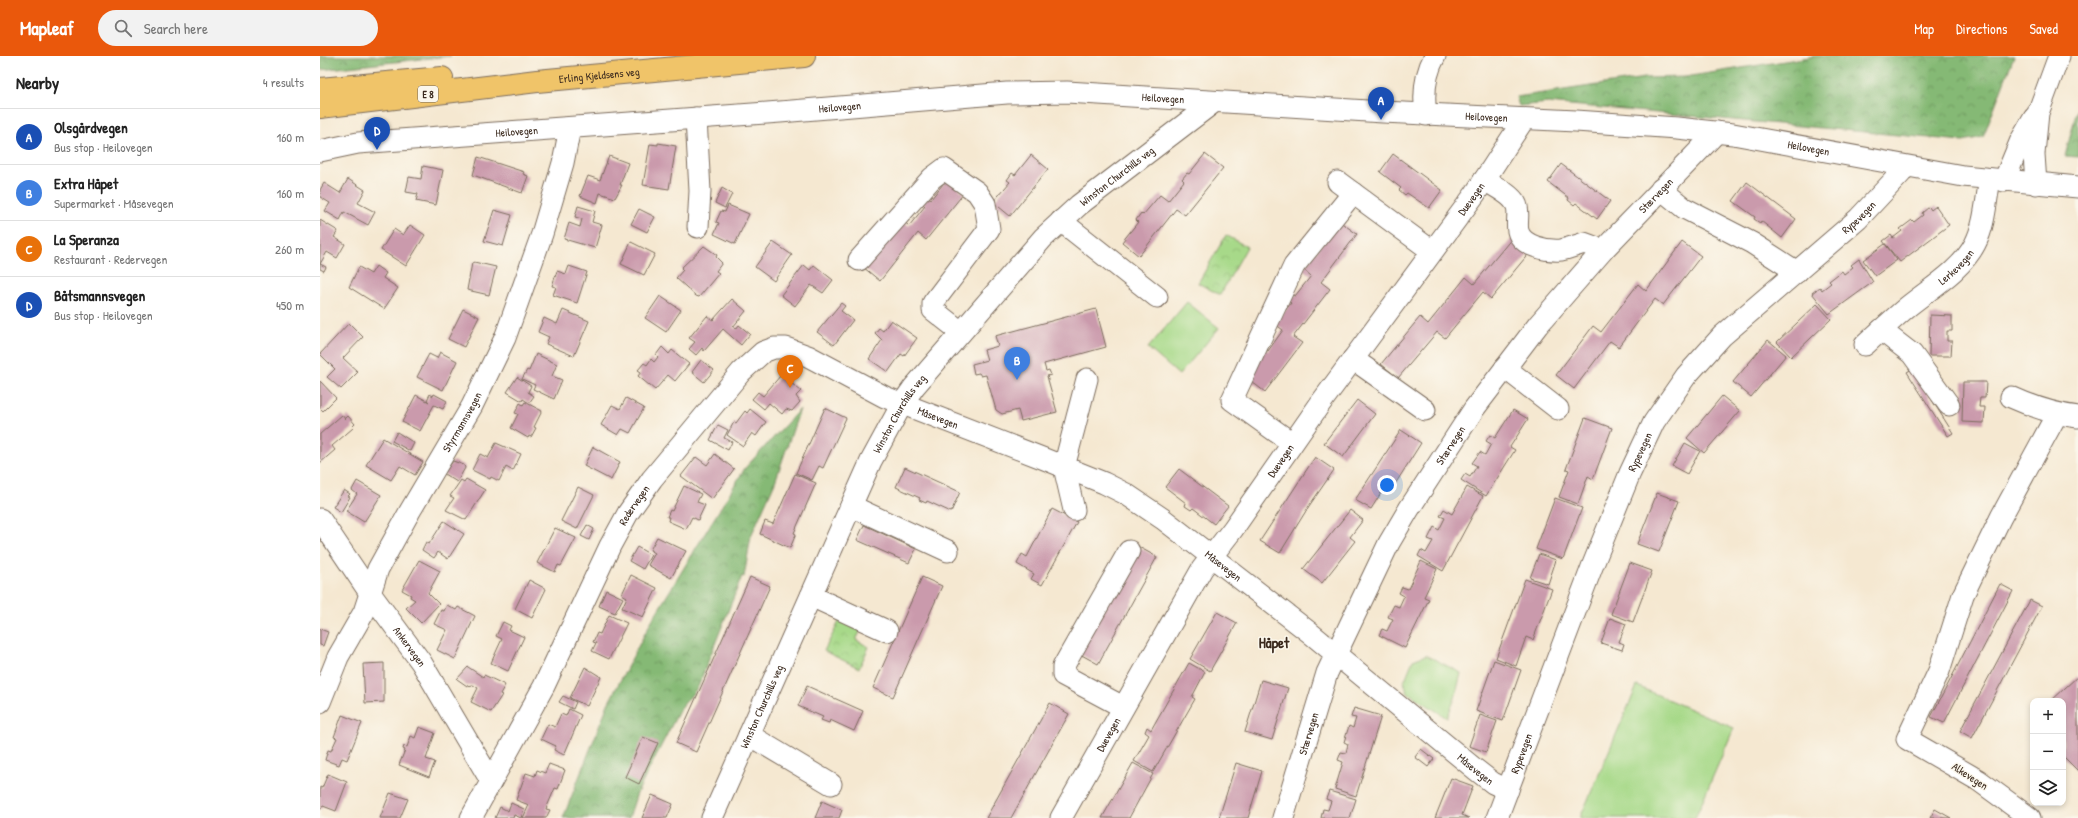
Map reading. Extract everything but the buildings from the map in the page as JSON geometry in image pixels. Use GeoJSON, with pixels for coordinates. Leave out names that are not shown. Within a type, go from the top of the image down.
{"type":"FeatureCollection","features":[{"type":"Feature","properties":{"kind":"highway","name":"Erling Kjeldsens veg"},"geometry":{"type":"LineString","coordinates":[[320,107],[537,81],[804,56]]}},
{"type":"Feature","properties":{"kind":"highway","name":"Erling Kjeldsens veg"},"geometry":{"type":"LineString","coordinates":[[320,89],[435,78],[473,77],[537,81]]}},
{"type":"Feature","properties":{"kind":"street"},"geometry":{"type":"LineString","coordinates":[[1426,115],[1425,90],[1427,75],[1435,56]]}},
{"type":"Feature","properties":{"kind":"street"},"geometry":{"type":"LineString","coordinates":[[2036,184],[2034,154],[2038,113],[2059,56]]}},
{"type":"Feature","properties":{"kind":"street","name":"Heilovegen"},"geometry":{"type":"LineString","coordinates":[[320,151],[358,142],[570,128],[1038,92],[1067,92],[1426,115],[1576,121],[1717,132],[1904,166],[1997,180],[2078,187]]}},
{"type":"Feature","properties":{"kind":"street","name":"Winston Churchills veg"},"geometry":{"type":"LineString","coordinates":[[712,818],[871,461],[902,404],[926,372],[1061,221],[1102,187],[1214,102]]}},
{"type":"Feature","properties":{"kind":"street"},"geometry":{"type":"LineString","coordinates":[[1997,180],[2030,122],[2038,113]]}},
{"type":"Feature","properties":{"kind":"street"},"geometry":{"type":"LineString","coordinates":[[696,118],[700,191],[698,227]]}},
{"type":"Feature","properties":{"kind":"street","name":"Duevegen"},"geometry":{"type":"LineString","coordinates":[[1061,818],[1194,581],[1352,359],[1484,180],[1524,119]]}},
{"type":"Feature","properties":{"kind":"street","name":"Styrmannsvegen"},"geometry":{"type":"LineString","coordinates":[[320,702],[338,657],[364,612],[378,569],[472,406],[500,350],[524,288],[542,234],[563,163],[570,128]]}},
{"type":"Feature","properties":{"kind":"street","name":"Stærvegen"},"geometry":{"type":"LineString","coordinates":[[1283,818],[1318,700],[1336,655],[1388,543],[1451,442],[1504,368],[1538,325],[1603,250],[1717,132]]}},
{"type":"Feature","properties":{"kind":"street","name":"Rypevegen"},"geometry":{"type":"LineString","coordinates":[[1497,818],[1612,515],[1654,422],[1686,376],[1722,336],[1858,219],[1896,178],[1904,166]]}},
{"type":"Feature","properties":{"kind":"street"},"geometry":{"type":"LineString","coordinates":[[859,260],[932,178],[944,169],[977,192],[985,204],[989,229],[933,303],[933,310],[961,332]]}},
{"type":"Feature","properties":{"kind":"street"},"geometry":{"type":"LineString","coordinates":[[1484,180],[1512,199],[1517,205],[1519,234],[1529,244],[1549,251],[1563,250],[1584,243],[1603,250]]}},
{"type":"Feature","properties":{"kind":"street","name":"Lerkevegen"},"geometry":{"type":"LineString","coordinates":[[1865,345],[1958,266],[1970,252],[1975,244],[1997,180]]}},
{"type":"Feature","properties":{"kind":"street"},"geometry":{"type":"LineString","coordinates":[[1292,443],[1232,400],[1294,266],[1345,187],[1432,251]]}},
{"type":"Feature","properties":{"kind":"street"},"geometry":{"type":"LineString","coordinates":[[1661,189],[1684,208],[1752,243],[1798,272]]}},
{"type":"Feature","properties":{"kind":"street"},"geometry":{"type":"LineString","coordinates":[[1061,221],[1156,297]]}},
{"type":"Feature","properties":{"kind":"street"},"geometry":{"type":"LineString","coordinates":[[1881,330],[1912,354],[1949,406]]}},
{"type":"Feature","properties":{"kind":"street","name":"Redervegen"},"geometry":{"type":"LineString","coordinates":[[471,818],[544,686],[600,565],[628,513],[652,479],[722,394],[756,357],[763,352],[774,348],[786,348],[797,351],[885,397],[902,404]]}},
{"type":"Feature","properties":{"kind":"street"},"geometry":{"type":"LineString","coordinates":[[1352,359],[1426,410]]}},
{"type":"Feature","properties":{"kind":"street"},"geometry":{"type":"LineString","coordinates":[[1504,368],[1558,408]]}},
{"type":"Feature","properties":{"kind":"street"},"geometry":{"type":"LineString","coordinates":[[1074,510],[1064,467],[1086,379]]}},
{"type":"Feature","properties":{"kind":"street"},"geometry":{"type":"LineString","coordinates":[[2011,397],[2057,414],[2078,417]]}},
{"type":"Feature","properties":{"kind":"street","name":"Måsevegen"},"geometry":{"type":"LineString","coordinates":[[902,404],[1104,483],[1126,494],[1163,519],[1212,557],[1336,655],[1475,769],[1493,782],[1508,790]]}},
{"type":"Feature","properties":{"kind":"street","name":"Alkevegen"},"geometry":{"type":"LineString","coordinates":[[2030,818],[1978,780],[1907,739],[1939,671],[1963,595],[2001,517],[2057,414]]}},
{"type":"Feature","properties":{"kind":"street"},"geometry":{"type":"LineString","coordinates":[[851,506],[948,551]]}},
{"type":"Feature","properties":{"kind":"street","name":"Ankervegen"},"geometry":{"type":"LineString","coordinates":[[320,519],[370,593],[421,662],[491,781]]}},
{"type":"Feature","properties":{"kind":"street"},"geometry":{"type":"LineString","coordinates":[[1123,707],[1063,675],[1063,667],[1129,551]]}},
{"type":"Feature","properties":{"kind":"street"},"geometry":{"type":"LineString","coordinates":[[812,596],[887,631]]}},
{"type":"Feature","properties":{"kind":"street"},"geometry":{"type":"LineString","coordinates":[[749,736],[832,784]]}},
{"type":"Feature","properties":{"kind":"green space"},"geometry":{"type":"Polygon","coordinates":[[[320,56],[451,56],[320,70],[320,56]]]}},
{"type":"Feature","properties":{"kind":"green space"},"geometry":{"type":"Polygon","coordinates":[[[1816,56],[2014,56],[1983,137],[1963,141],[1548,103],[1519,106],[1516,97],[1645,78],[1685,77],[1816,56]]]}},
{"type":"Feature","properties":{"kind":"green space"},"geometry":{"type":"Polygon","coordinates":[[[2078,106],[2078,157],[2065,156],[2078,106]]]}},
{"type":"Feature","properties":{"kind":"green space"},"geometry":{"type":"Polygon","coordinates":[[[1226,235],[1247,247],[1220,295],[1198,283],[1226,235]]]}},
{"type":"Feature","properties":{"kind":"green space"},"geometry":{"type":"Polygon","coordinates":[[[1187,302],[1219,328],[1179,375],[1148,348],[1187,302]]]}},
{"type":"Feature","properties":{"kind":"green space"},"geometry":{"type":"Polygon","coordinates":[[[800,409],[775,482],[751,536],[744,577],[742,576],[698,687],[680,709],[637,793],[629,818],[563,818],[608,704],[652,620],[745,468],[800,409]]]}},
{"type":"Feature","properties":{"kind":"green space"},"geometry":{"type":"Polygon","coordinates":[[[841,618],[862,628],[856,640],[869,647],[859,668],[824,651],[841,618]]]}},
{"type":"Feature","properties":{"kind":"green space"},"geometry":{"type":"Polygon","coordinates":[[[1426,655],[1461,673],[1455,698],[1447,718],[1407,692],[1404,682],[1413,660],[1426,655]]]}},
{"type":"Feature","properties":{"kind":"green space"},"geometry":{"type":"Polygon","coordinates":[[[1637,686],[1734,728],[1695,818],[1580,818],[1637,686]]]}},
{"type":"Feature","properties":{"kind":"place","name":"Olsgårdvegen"},"geometry":{"type":"Point","coordinates":[1381,120]}},
{"type":"Feature","properties":{"kind":"place","name":"Båtsmannsvegen"},"geometry":{"type":"Point","coordinates":[377,150]}},
{"type":"Feature","properties":{"kind":"place","name":"Extra Håpet"},"geometry":{"type":"Point","coordinates":[1017,380]}},
{"type":"Feature","properties":{"kind":"place","name":"La Speranza"},"geometry":{"type":"Point","coordinates":[790,388]}},
{"type":"Feature","properties":{"kind":"district","name":"Håpet"},"geometry":{"type":"Point","coordinates":[1274,643]}}]}
